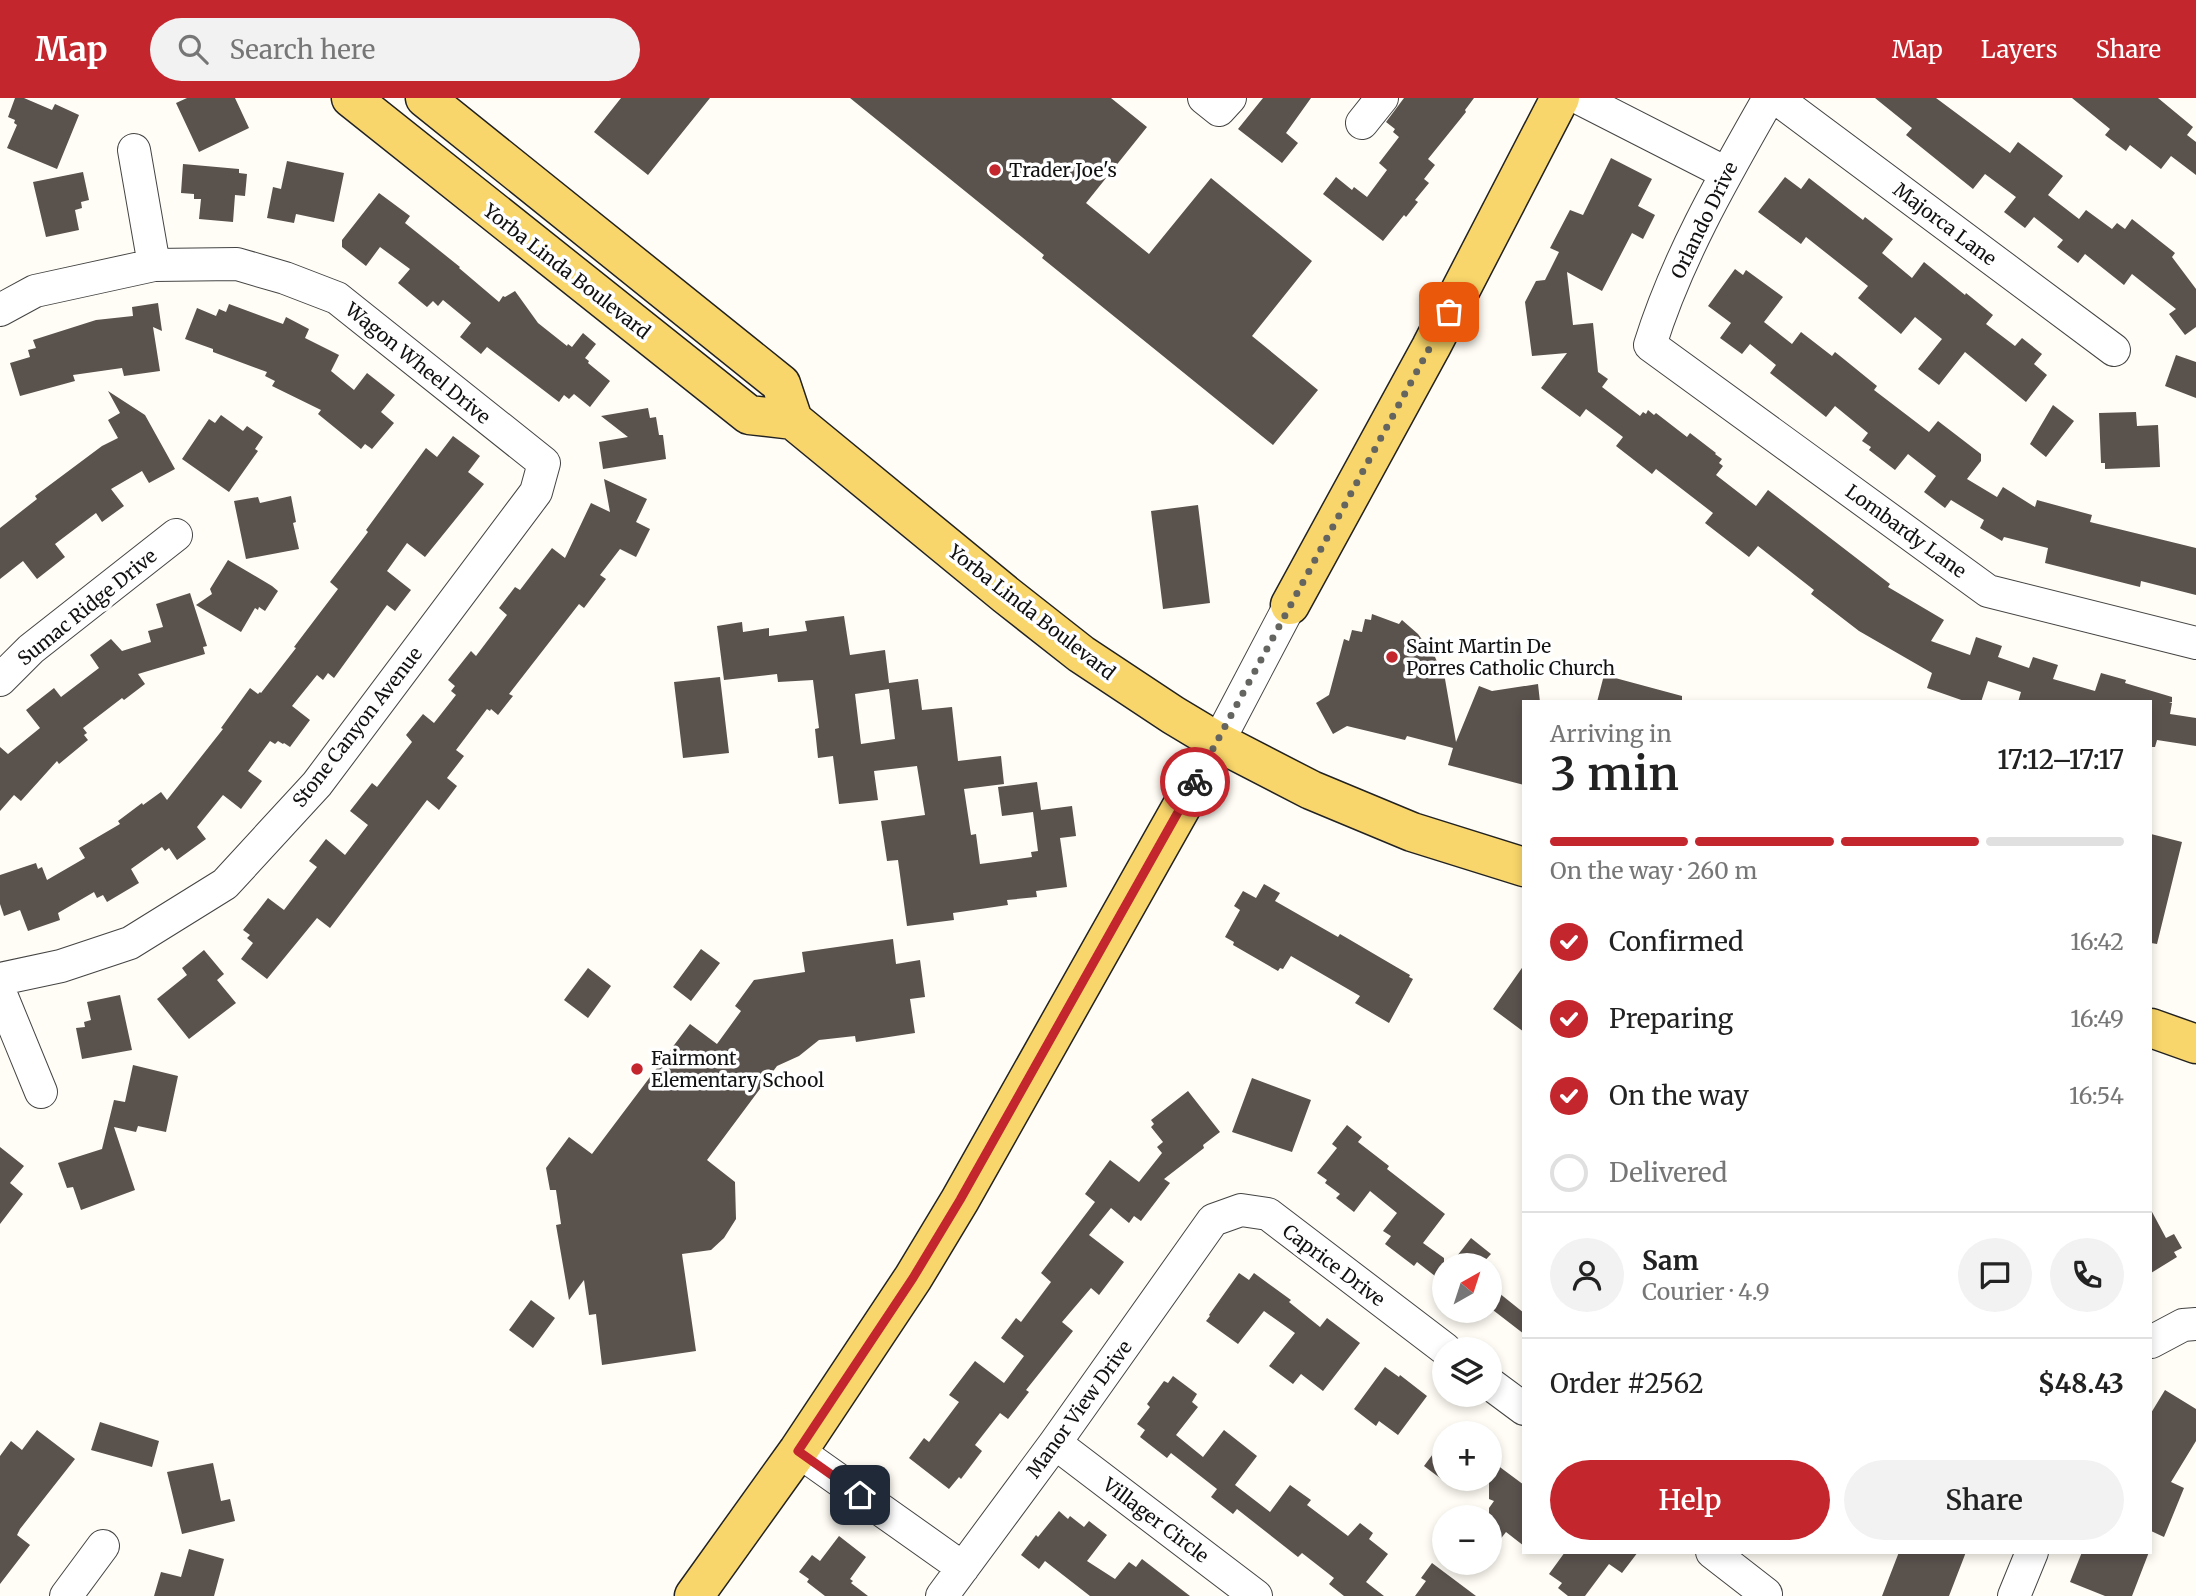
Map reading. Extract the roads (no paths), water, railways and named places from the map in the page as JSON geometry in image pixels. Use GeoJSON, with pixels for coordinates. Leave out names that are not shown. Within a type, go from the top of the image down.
{"type":"FeatureCollection","features":[{"type":"Feature","properties":{"kind":"main road","name":"Yorba Linda Boulevard"},"geometry":{"type":"LineString","coordinates":[[351,98],[749,415],[793,420],[1081,654],[1172,715],[1311,790],[1412,832],[1522,866]]}},
{"type":"Feature","properties":{"kind":"main road"},"geometry":{"type":"LineString","coordinates":[[425,98],[781,384],[793,420]]}},
{"type":"Feature","properties":{"kind":"main road"},"geometry":{"type":"LineString","coordinates":[[1290,606],[1431,347],[1560,98]]}},
{"type":"Feature","properties":{"kind":"main road"},"geometry":{"type":"LineString","coordinates":[[454,182],[482,145]]}},
{"type":"Feature","properties":{"kind":"main road"},"geometry":{"type":"LineString","coordinates":[[694,1596],[798,1451],[913,1278],[960,1200],[1218,742]]}},
{"type":"Feature","properties":{"kind":"main road"},"geometry":{"type":"LineString","coordinates":[[2152,1028],[2196,1044]]}},
{"type":"Feature","properties":{"kind":"street"},"geometry":{"type":"LineString","coordinates":[[1204,98],[1219,110],[1230,98]]}},
{"type":"Feature","properties":{"kind":"street"},"geometry":{"type":"LineString","coordinates":[[1362,122],[1382,98]]}},
{"type":"Feature","properties":{"kind":"street"},"geometry":{"type":"LineString","coordinates":[[1579,98],[1726,173]]}},
{"type":"Feature","properties":{"kind":"street","name":"Orlando Drive"},"geometry":{"type":"LineString","coordinates":[[1650,345],[1666,298],[1726,173],[1769,98]]}},
{"type":"Feature","properties":{"kind":"street","name":"Majorca Lane"},"geometry":{"type":"LineString","coordinates":[[1776,98],[2114,351]]}},
{"type":"Feature","properties":{"kind":"street"},"geometry":{"type":"LineString","coordinates":[[134,150],[154,265]]}},
{"type":"Feature","properties":{"kind":"street","name":"Wagon Wheel Drive"},"geometry":{"type":"LineString","coordinates":[[0,310],[35,291],[154,265],[237,264],[285,278],[337,298],[544,463]]}},
{"type":"Feature","properties":{"kind":"street","name":"Lombardy Lane"},"geometry":{"type":"LineString","coordinates":[[1650,345],[1988,590],[2196,643]]}},
{"type":"Feature","properties":{"kind":"street","name":"Stone Canyon Avenue"},"geometry":{"type":"LineString","coordinates":[[0,979],[61,966],[130,943],[225,884],[317,784],[536,492],[544,463]]}},
{"type":"Feature","properties":{"kind":"street","name":"Sumac Ridge Drive"},"geometry":{"type":"LineString","coordinates":[[0,680],[31,649],[176,535]]}},
{"type":"Feature","properties":{"kind":"street"},"geometry":{"type":"LineString","coordinates":[[1218,742],[1290,606]]}},
{"type":"Feature","properties":{"kind":"street"},"geometry":{"type":"LineString","coordinates":[[0,992],[41,1092]]}},
{"type":"Feature","properties":{"kind":"street","name":"Caprice Drive"},"geometry":{"type":"LineString","coordinates":[[1213,1220],[1241,1210],[1268,1214],[1432,1339]]}},
{"type":"Feature","properties":{"kind":"street","name":"Manor View Drive"},"geometry":{"type":"LineString","coordinates":[[942,1596],[1055,1443],[1213,1220]]}},
{"type":"Feature","properties":{"kind":"street"},"geometry":{"type":"LineString","coordinates":[[2152,1341],[2183,1325],[2196,1324]]}},
{"type":"Feature","properties":{"kind":"street"},"geometry":{"type":"LineString","coordinates":[[1502,1393],[1522,1408]]}},
{"type":"Feature","properties":{"kind":"street","name":"Villager Circle"},"geometry":{"type":"LineString","coordinates":[[1055,1443],[1256,1596]]}},
{"type":"Feature","properties":{"kind":"street"},"geometry":{"type":"LineString","coordinates":[[798,1451],[963,1569]]}},
{"type":"Feature","properties":{"kind":"street"},"geometry":{"type":"LineString","coordinates":[[66,1596],[103,1546]]}},
{"type":"Feature","properties":{"kind":"street"},"geometry":{"type":"LineString","coordinates":[[1715,1554],[1766,1594]]}},
{"type":"Feature","properties":{"kind":"street"},"geometry":{"type":"LineString","coordinates":[[2014,1596],[2031,1554]]}},
{"type":"Feature","properties":{"kind":"place","name":"Trader Joe's"},"geometry":{"type":"Point","coordinates":[995,170]}},
{"type":"Feature","properties":{"kind":"place","name":"Saint Martin De Porres Catholic Church"},"geometry":{"type":"Point","coordinates":[1392,657]}},
{"type":"Feature","properties":{"kind":"place","name":"Fairmont Elementary School"},"geometry":{"type":"Point","coordinates":[637,1069]}}]}
